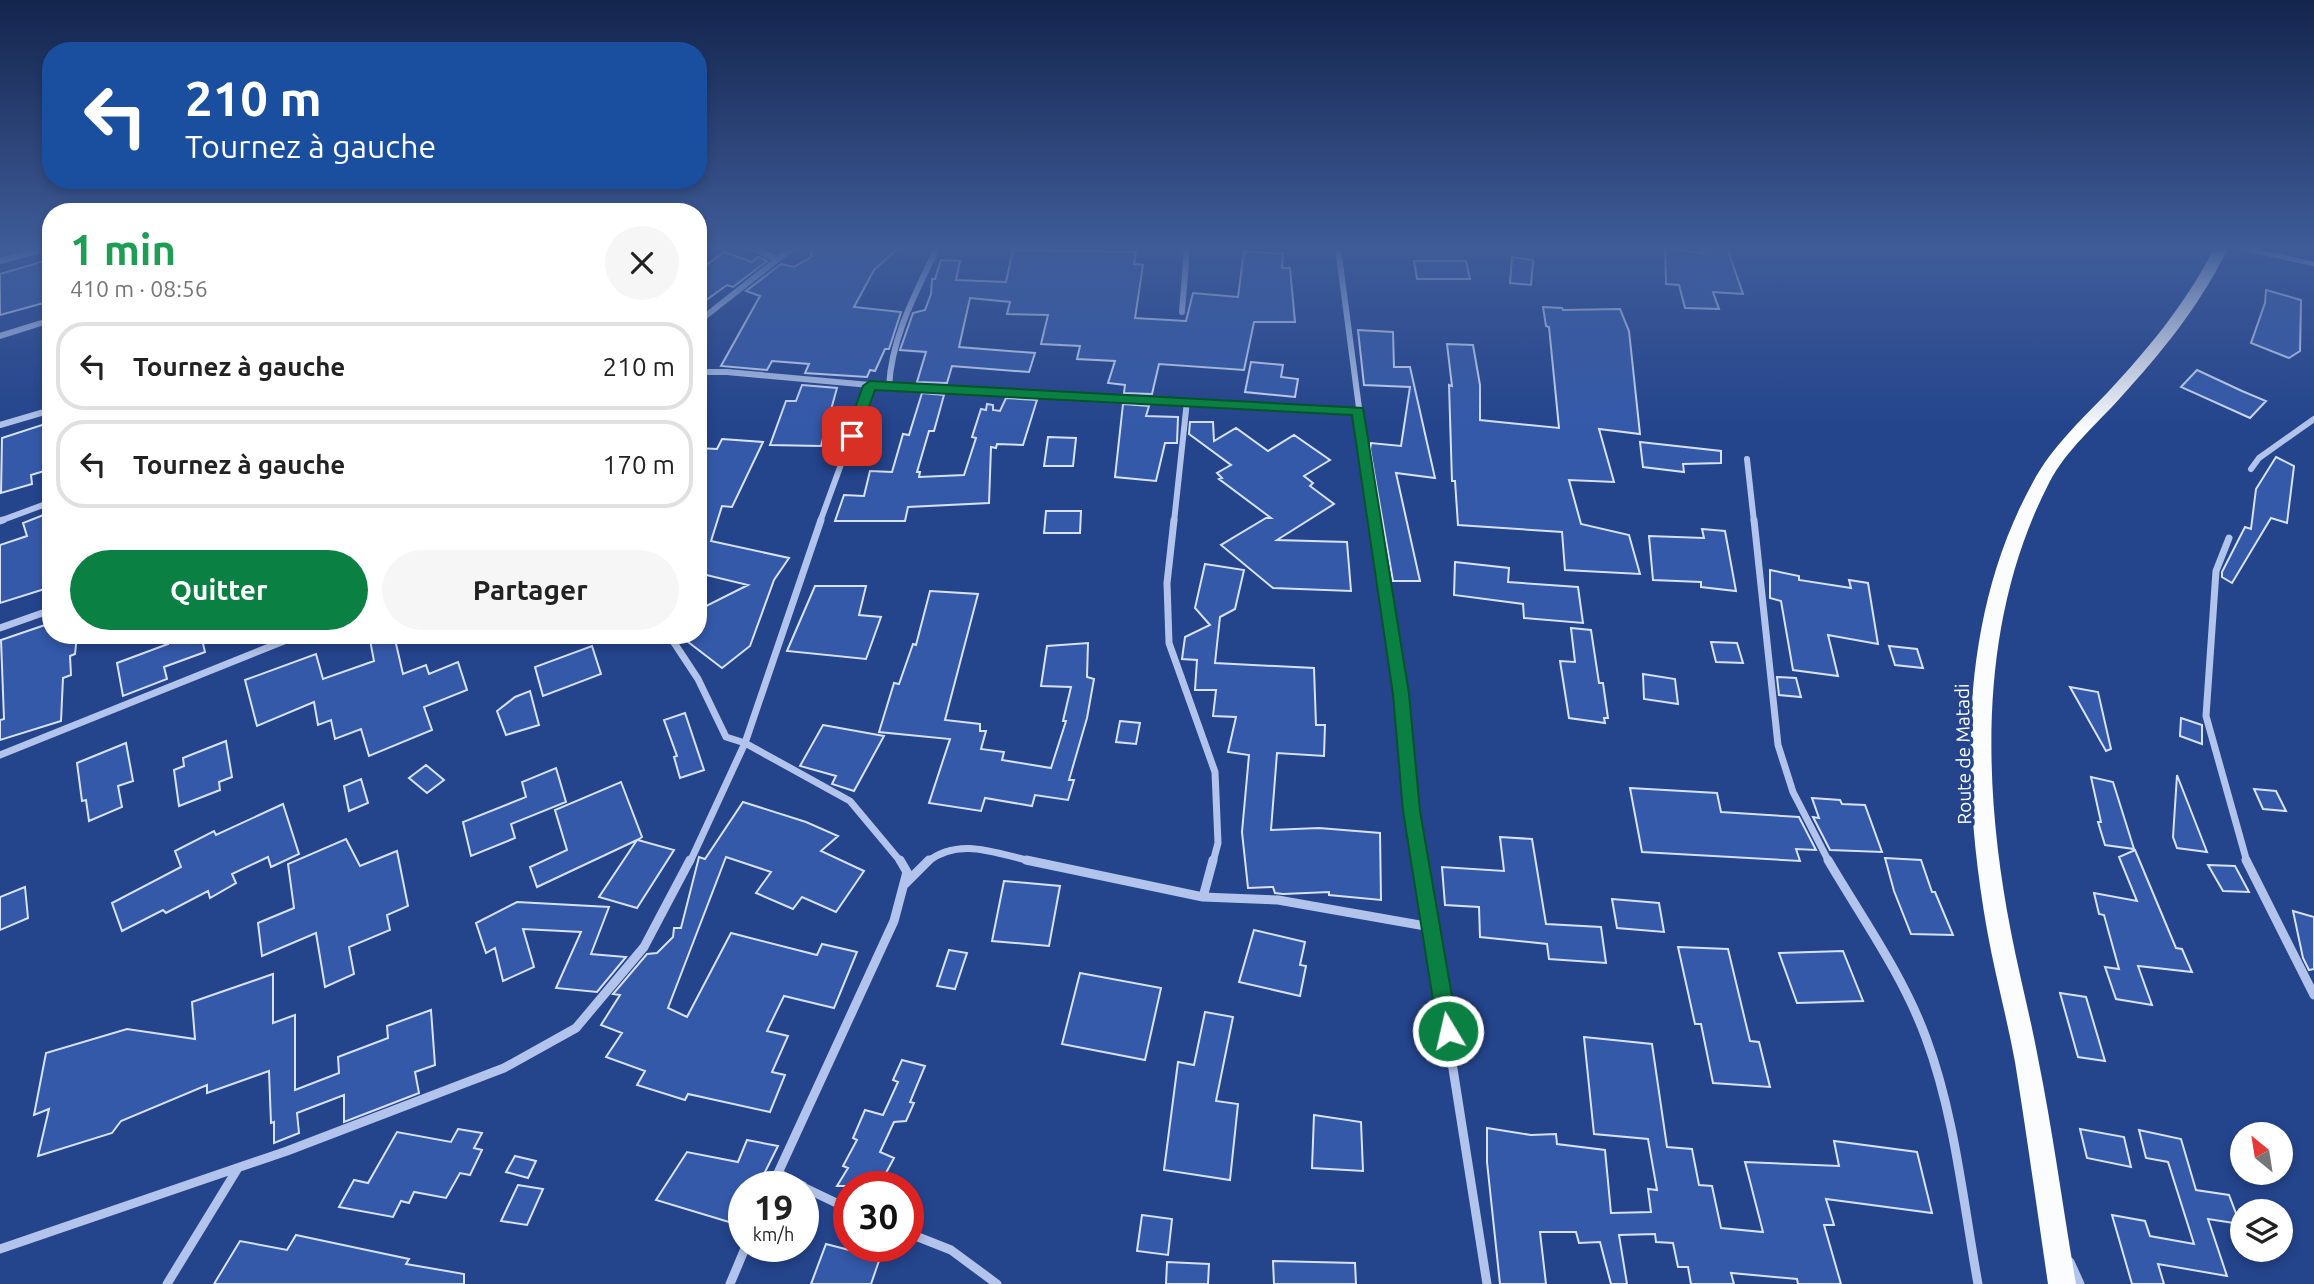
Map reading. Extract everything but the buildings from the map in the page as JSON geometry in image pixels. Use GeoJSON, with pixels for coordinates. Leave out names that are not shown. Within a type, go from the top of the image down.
{"type":"FeatureCollection","features":[{"type":"Feature","properties":{"kind":"highway","name":"Route de Matadi"},"geometry":{"type":"LineString","coordinates":[[2062,1284],[2026,1061],[1996,913],[1983,798],[1981,707],[1991,621],[2013,544],[2041,480],[2075,436],[2125,384],[2187,308]]}},
{"type":"Feature","properties":{"kind":"street"},"geometry":{"type":"LineString","coordinates":[[889,386],[889,363],[908,308]]}},
{"type":"Feature","properties":{"kind":"street"},"geometry":{"type":"LineString","coordinates":[[1182,308],[1182,312]]}},
{"type":"Feature","properties":{"kind":"street"},"geometry":{"type":"LineString","coordinates":[[1345,308],[1358,411],[1401,694],[1412,811],[1487,1284]]}},
{"type":"Feature","properties":{"kind":"street"},"geometry":{"type":"LineString","coordinates":[[0,336],[42,323]]}},
{"type":"Feature","properties":{"kind":"street"},"geometry":{"type":"LineString","coordinates":[[707,372],[870,386],[1358,411]]}},
{"type":"Feature","properties":{"kind":"street"},"geometry":{"type":"LineString","coordinates":[[0,1249],[238,1167],[504,1068],[576,1028],[644,947],[706,829],[745,743],[796,588],[870,386]]}},
{"type":"Feature","properties":{"kind":"street"},"geometry":{"type":"LineString","coordinates":[[1187,401],[1167,595],[1169,643],[1215,772],[1218,843],[1203,897]]}},
{"type":"Feature","properties":{"kind":"street"},"geometry":{"type":"LineString","coordinates":[[0,425],[42,413]]}},
{"type":"Feature","properties":{"kind":"street"},"geometry":{"type":"LineString","coordinates":[[2251,469],[2259,458],[2314,419]]}},
{"type":"Feature","properties":{"kind":"street"},"geometry":{"type":"LineString","coordinates":[[1747,459],[1778,745],[1793,792],[1815,836],[1908,996],[1926,1037],[1944,1093],[1978,1284]]}},
{"type":"Feature","properties":{"kind":"street"},"geometry":{"type":"LineString","coordinates":[[0,521],[42,505]]}},
{"type":"Feature","properties":{"kind":"street"},"geometry":{"type":"LineString","coordinates":[[2229,538],[2216,571],[2206,716],[2243,853],[2314,995]]}},
{"type":"Feature","properties":{"kind":"street"},"geometry":{"type":"LineString","coordinates":[[0,628],[42,613]]}},
{"type":"Feature","properties":{"kind":"street"},"geometry":{"type":"LineString","coordinates":[[0,755],[277,644]]}},
{"type":"Feature","properties":{"kind":"street"},"geometry":{"type":"LineString","coordinates":[[674,644],[698,679],[726,737],[745,743],[850,801],[905,864],[905,884],[894,921],[779,1171]]}},
{"type":"Feature","properties":{"kind":"street"},"geometry":{"type":"LineString","coordinates":[[905,884],[943,849],[960,846],[1203,897],[1278,900],[1431,927]]}},
{"type":"Feature","properties":{"kind":"street"},"geometry":{"type":"LineString","coordinates":[[167,1284],[238,1167]]}},
{"type":"Feature","properties":{"kind":"street"},"geometry":{"type":"LineString","coordinates":[[2052,1221],[2080,1284]]}},
{"type":"Feature","properties":{"kind":"street"},"geometry":{"type":"LineString","coordinates":[[924,1240],[951,1251],[997,1284]]}},
{"type":"Feature","properties":{"kind":"street"},"geometry":{"type":"LineString","coordinates":[[730,1284],[739,1262]]}},
{"type":"Feature","properties":{"kind":"route"},"geometry":{"type":"LineString","coordinates":[[852,436],[870,386],[1358,411],[1401,694],[1412,811],[1448,1031]]}}]}
